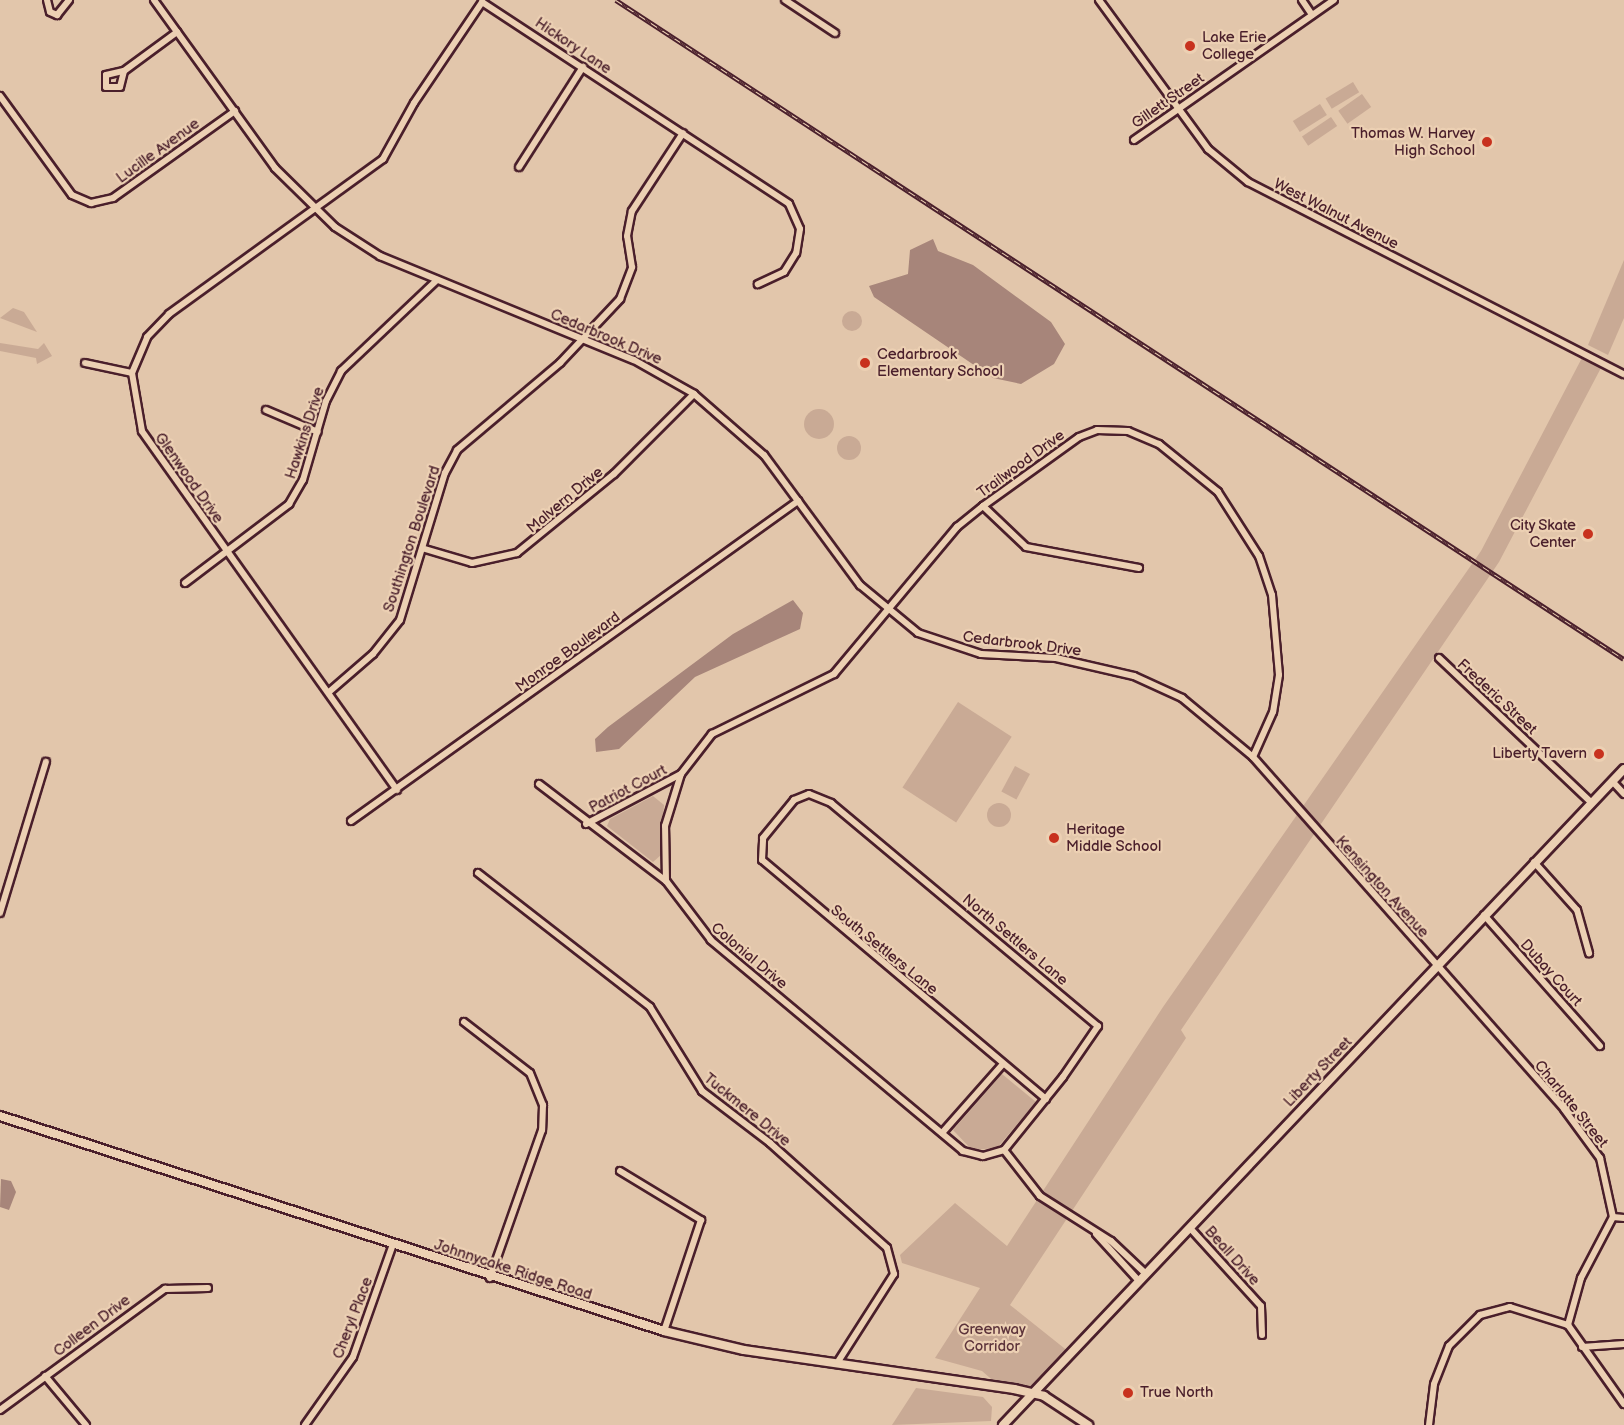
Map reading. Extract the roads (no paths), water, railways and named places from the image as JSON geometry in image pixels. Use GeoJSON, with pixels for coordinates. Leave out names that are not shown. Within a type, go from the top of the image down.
{"type":"FeatureCollection","features":[{"type":"Feature","properties":{"kind":"main road","name":"Johnnycake Ridge Road"},"geometry":{"type":"LineString","coordinates":[[0,1116],[393,1244],[490,1279],[664,1331],[837,1363],[1032,1394],[1088,1425]]}},
{"type":"Feature","properties":{"kind":"street"},"geometry":{"type":"LineString","coordinates":[[47,0],[50,12],[57,15],[69,0]]}},
{"type":"Feature","properties":{"kind":"street","name":"Cedarbrook Drive"},"geometry":{"type":"LineString","coordinates":[[154,0],[275,168],[315,209],[359,244],[579,340],[634,360],[694,394],[764,455],[860,585],[918,633],[957,649],[1056,658],[1134,676],[1182,698],[1253,757]]}},
{"type":"Feature","properties":{"kind":"street"},"geometry":{"type":"LineString","coordinates":[[785,0],[835,33]]}},
{"type":"Feature","properties":{"kind":"street","name":"West Walnut Avenue"},"geometry":{"type":"LineString","coordinates":[[1099,0],[1208,149],[1248,182],[1624,374]]}},
{"type":"Feature","properties":{"kind":"street"},"geometry":{"type":"LineString","coordinates":[[1302,0],[1312,15]]}},
{"type":"Feature","properties":{"kind":"street","name":"Gillett Street"},"geometry":{"type":"LineString","coordinates":[[1134,140],[1334,0]]}},
{"type":"Feature","properties":{"kind":"street","name":"Hickory Lane"},"geometry":{"type":"LineString","coordinates":[[315,209],[392,150],[413,104],[482,2],[778,194],[796,215],[796,253],[784,272],[758,284]]}},
{"type":"Feature","properties":{"kind":"street"},"geometry":{"type":"LineString","coordinates":[[124,71],[177,32]]}},
{"type":"Feature","properties":{"kind":"street"},"geometry":{"type":"LineString","coordinates":[[519,167],[583,67]]}},
{"type":"Feature","properties":{"kind":"street","name":"Lucille Avenue"},"geometry":{"type":"LineString","coordinates":[[0,96],[72,195],[91,203],[113,198],[235,111]]}},
{"type":"Feature","properties":{"kind":"street","name":"Southington Boulevard"},"geometry":{"type":"LineString","coordinates":[[329,692],[373,654],[400,620],[425,549],[440,486],[457,450],[559,364],[626,289],[632,211],[683,133]]}},
{"type":"Feature","properties":{"kind":"street"},"geometry":{"type":"LineString","coordinates":[[85,363],[132,373],[159,323],[315,209]]}},
{"type":"Feature","properties":{"kind":"street","name":"Hawkins Drive"},"geometry":{"type":"LineString","coordinates":[[185,582],[227,554],[289,504],[318,432],[326,401],[348,362],[427,296],[437,280]]}},
{"type":"Feature","properties":{"kind":"street","name":"Glenwood Drive"},"geometry":{"type":"LineString","coordinates":[[132,373],[142,431],[227,554],[329,692],[397,790]]}},
{"type":"Feature","properties":{"kind":"street","name":"Malvern Drive"},"geometry":{"type":"LineString","coordinates":[[425,549],[472,562],[517,553],[614,474],[694,394]]}},
{"type":"Feature","properties":{"kind":"street"},"geometry":{"type":"LineString","coordinates":[[266,410],[318,432]]}},
{"type":"Feature","properties":{"kind":"street","name":"Trailwood Drive"},"geometry":{"type":"LineString","coordinates":[[890,612],[957,527],[983,506],[1079,437],[1097,430],[1128,431],[1190,466],[1240,522],[1272,596],[1279,675],[1273,712],[1253,757]]}},
{"type":"Feature","properties":{"kind":"street","name":"Monroe Boulevard"},"geometry":{"type":"LineString","coordinates":[[351,821],[798,501]]}},
{"type":"Feature","properties":{"kind":"street"},"geometry":{"type":"LineString","coordinates":[[983,506],[1026,546],[1139,568]]}},
{"type":"Feature","properties":{"kind":"street"},"geometry":{"type":"LineString","coordinates":[[666,881],[665,826],[681,774],[700,747],[732,721],[834,674],[890,612]]}},
{"type":"Feature","properties":{"kind":"street","name":"Frederic Street"},"geometry":{"type":"LineString","coordinates":[[1439,658],[1592,802]]}},
{"type":"Feature","properties":{"kind":"street","name":"Kensington Avenue"},"geometry":{"type":"LineString","coordinates":[[1253,757],[1437,967]]}},
{"type":"Feature","properties":{"kind":"street"},"geometry":{"type":"LineString","coordinates":[[0,913],[46,762]]}},
{"type":"Feature","properties":{"kind":"street","name":"Liberty Street"},"geometry":{"type":"LineString","coordinates":[[1003,1425],[1624,769]]}},
{"type":"Feature","properties":{"kind":"street","name":"Patriot Court"},"geometry":{"type":"LineString","coordinates":[[586,824],[681,774]]}},
{"type":"Feature","properties":{"kind":"street"},"geometry":{"type":"LineString","coordinates":[[1612,781],[1624,794]]}},
{"type":"Feature","properties":{"kind":"street","name":"Patriot Court"},"geometry":{"type":"LineString","coordinates":[[539,783],[586,824],[666,881]]}},
{"type":"Feature","properties":{"kind":"street","name":"North Settlers Lane"},"geometry":{"type":"LineString","coordinates":[[790,804],[809,794],[831,803],[1098,1026],[1046,1099],[1004,1150]]}},
{"type":"Feature","properties":{"kind":"street","name":"South Settlers Lane"},"geometry":{"type":"LineString","coordinates":[[790,804],[760,847],[772,873],[1046,1099]]}},
{"type":"Feature","properties":{"kind":"street"},"geometry":{"type":"LineString","coordinates":[[1534,862],[1577,910],[1589,953]]}},
{"type":"Feature","properties":{"kind":"street","name":"Tuckmere Drive"},"geometry":{"type":"LineString","coordinates":[[478,873],[650,1007],[702,1091],[770,1143],[887,1248],[894,1274],[837,1363]]}},
{"type":"Feature","properties":{"kind":"street","name":"Colonial Drive"},"geometry":{"type":"LineString","coordinates":[[666,881],[711,940],[942,1133],[974,1155],[1004,1150]]}},
{"type":"Feature","properties":{"kind":"street","name":"Dubay Court"},"geometry":{"type":"LineString","coordinates":[[1484,915],[1600,1046]]}},
{"type":"Feature","properties":{"kind":"street","name":"Charlotte Street"},"geometry":{"type":"LineString","coordinates":[[1437,967],[1587,1140],[1607,1176],[1612,1217]]}},
{"type":"Feature","properties":{"kind":"street"},"geometry":{"type":"LineString","coordinates":[[464,1022],[530,1073],[543,1105],[542,1130],[490,1279]]}},
{"type":"Feature","properties":{"kind":"street"},"geometry":{"type":"LineString","coordinates":[[942,1133],[1003,1064]]}},
{"type":"Feature","properties":{"kind":"street"},"geometry":{"type":"LineString","coordinates":[[1004,1150],[1049,1203],[1096,1234],[1145,1273]]}},
{"type":"Feature","properties":{"kind":"street"},"geometry":{"type":"LineString","coordinates":[[620,1171],[701,1220],[664,1331]]}},
{"type":"Feature","properties":{"kind":"street"},"geometry":{"type":"LineString","coordinates":[[1568,1325],[1581,1278],[1612,1217],[1624,1218]]}},
{"type":"Feature","properties":{"kind":"street","name":"Beall Drive"},"geometry":{"type":"LineString","coordinates":[[1190,1228],[1261,1306],[1262,1335]]}},
{"type":"Feature","properties":{"kind":"street"},"geometry":{"type":"LineString","coordinates":[[1096,1234],[1138,1280]]}},
{"type":"Feature","properties":{"kind":"street","name":"Cheryl Place"},"geometry":{"type":"LineString","coordinates":[[305,1425],[353,1357],[393,1244]]}},
{"type":"Feature","properties":{"kind":"street","name":"Colleen Drive"},"geometry":{"type":"LineString","coordinates":[[0,1410],[165,1289],[208,1288]]}},
{"type":"Feature","properties":{"kind":"street"},"geometry":{"type":"LineString","coordinates":[[1429,1425],[1434,1384],[1449,1346],[1480,1315],[1510,1307],[1568,1325],[1624,1404]]}},
{"type":"Feature","properties":{"kind":"street"},"geometry":{"type":"LineString","coordinates":[[1582,1347],[1624,1344]]}},
{"type":"Feature","properties":{"kind":"street"},"geometry":{"type":"LineString","coordinates":[[45,1376],[86,1425]]}},
{"type":"Feature","properties":{"kind":"railway"},"geometry":{"type":"LineString","coordinates":[[616,0],[1624,659]]}},
{"type":"Feature","properties":{"kind":"place","name":"Lake Erie College"},"geometry":{"type":"Point","coordinates":[1190,46]}},
{"type":"Feature","properties":{"kind":"place","name":"Thomas W. Harvey High School"},"geometry":{"type":"Point","coordinates":[1487,142]}},
{"type":"Feature","properties":{"kind":"place","name":"Cedarbrook Elementary School"},"geometry":{"type":"Point","coordinates":[865,363]}},
{"type":"Feature","properties":{"kind":"place","name":"City Skate Center"},"geometry":{"type":"Point","coordinates":[1588,534]}},
{"type":"Feature","properties":{"kind":"place","name":"Liberty Tavern"},"geometry":{"type":"Point","coordinates":[1599,754]}},
{"type":"Feature","properties":{"kind":"place","name":"Heritage Middle School"},"geometry":{"type":"Point","coordinates":[1054,838]}},
{"type":"Feature","properties":{"kind":"place","name":"True North"},"geometry":{"type":"Point","coordinates":[1128,1393]}},
{"type":"Feature","properties":{"kind":"park label","name":"Greenway Corridor"},"geometry":{"type":"Point","coordinates":[992,1338]}}]}
